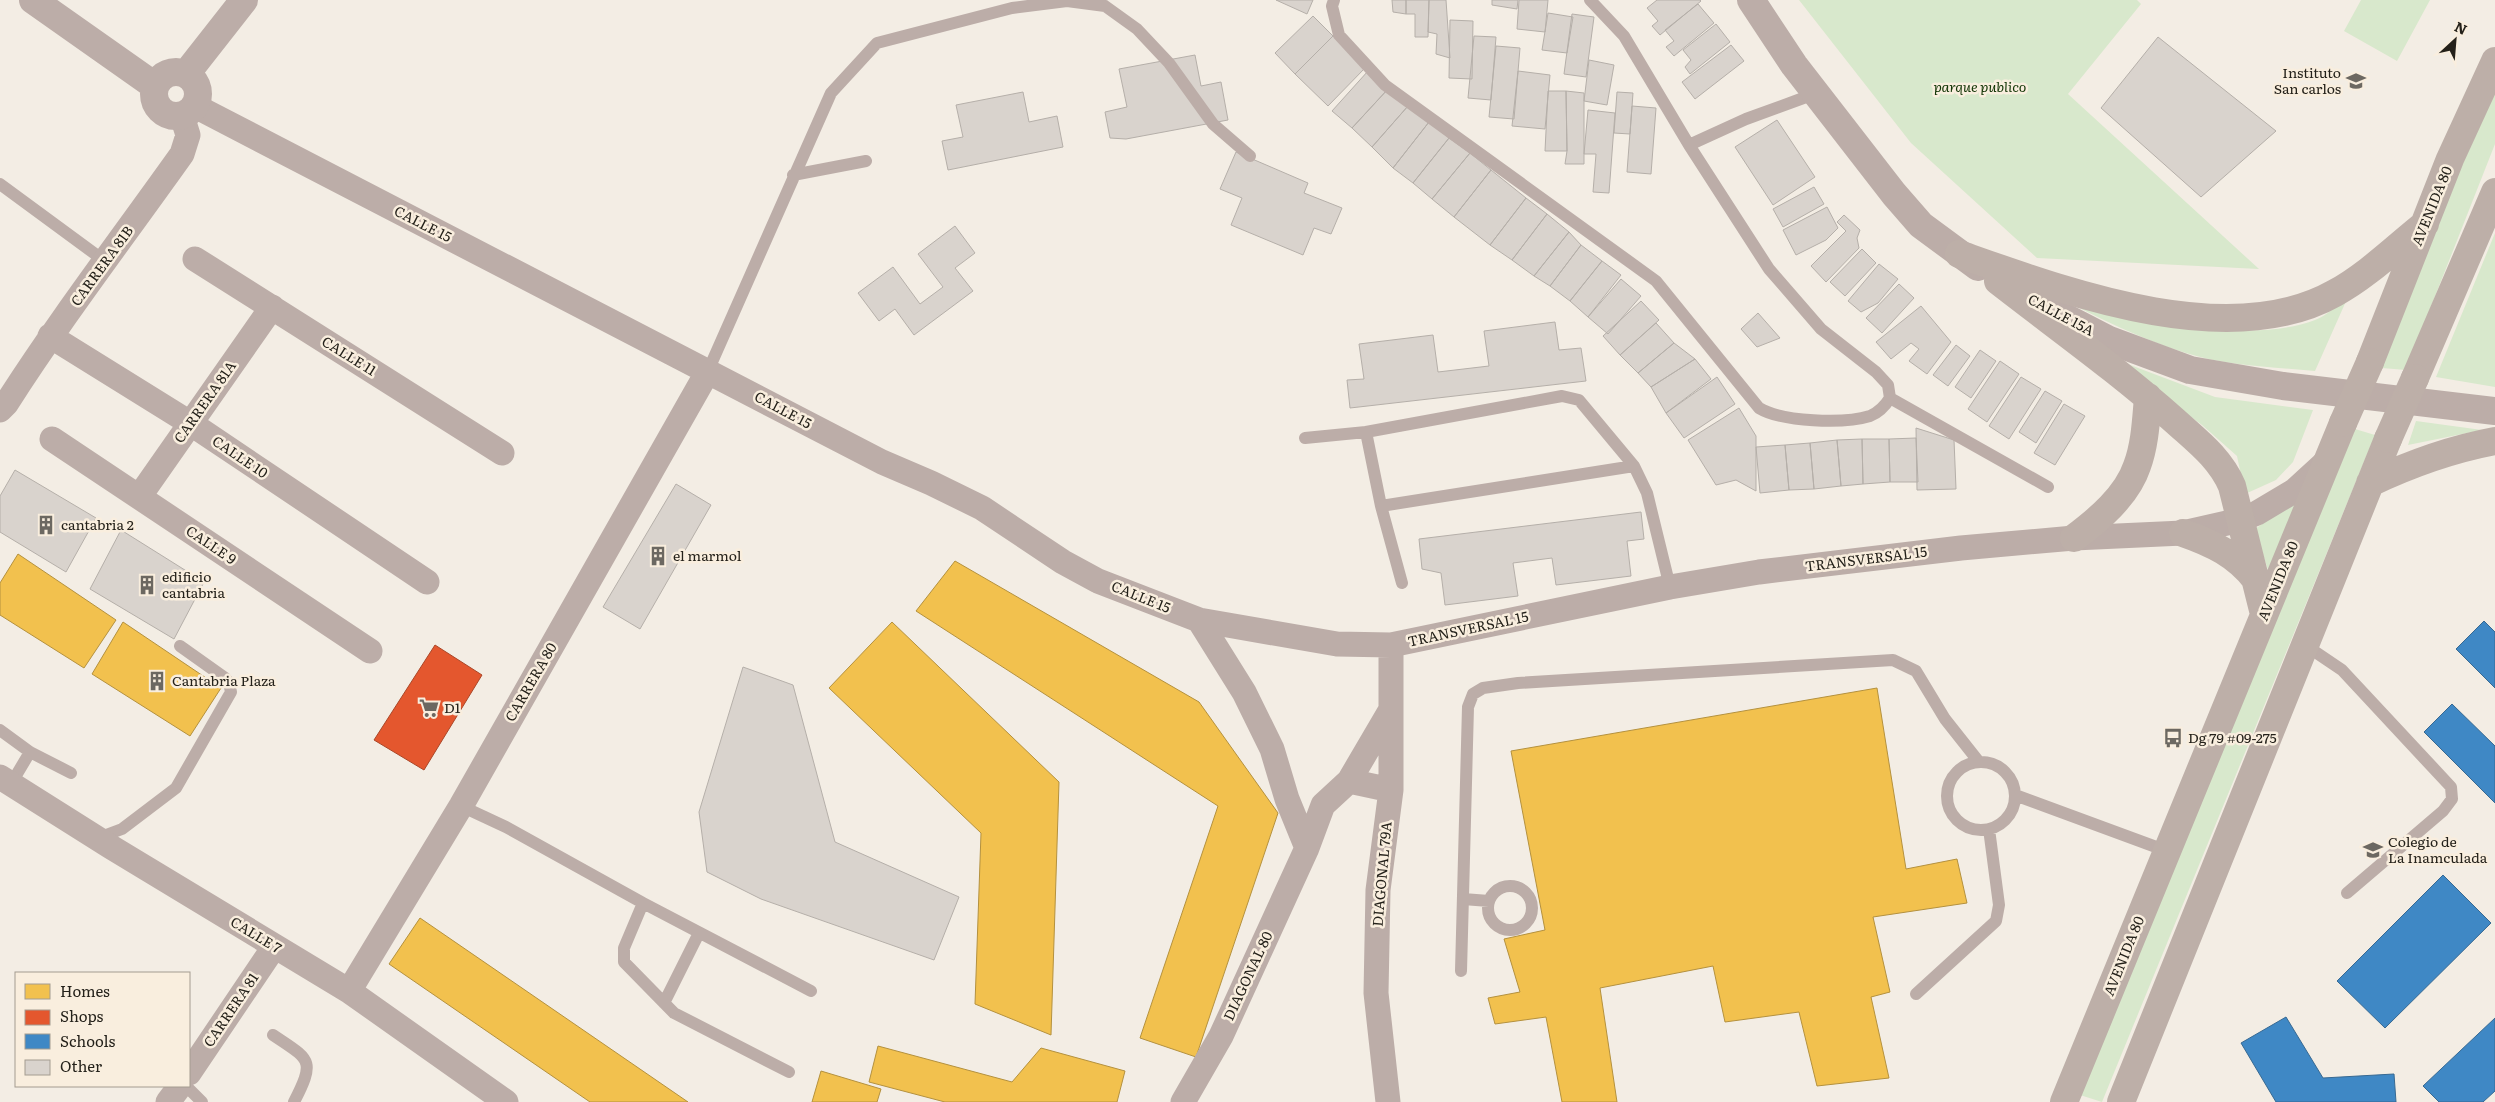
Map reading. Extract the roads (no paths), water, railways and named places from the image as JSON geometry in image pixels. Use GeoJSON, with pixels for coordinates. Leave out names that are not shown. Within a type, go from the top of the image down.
{"type":"FeatureCollection","features":[{"type":"Feature","properties":{"kind":"main road","name":"AVENIDA 80"},"geometry":{"type":"LineString","coordinates":[[2064,1102],[2264,614],[2370,362],[2462,133],[2495,61]]}},
{"type":"Feature","properties":{"kind":"main road"},"geometry":{"type":"LineString","coordinates":[[2121,1102],[2388,439],[2495,192]]}},
{"type":"Feature","properties":{"kind":"main road"},"geometry":{"type":"LineString","coordinates":[[1959,254],[2027,278],[2125,305],[2218,318],[2261,316],[2301,308],[2335,294],[2367,272],[2425,224]]}},
{"type":"Feature","properties":{"kind":"main road"},"geometry":{"type":"LineString","coordinates":[[1998,281],[2148,397],[2216,458],[2225,470],[2232,486],[2264,614]]}},
{"type":"Feature","properties":{"kind":"main road"},"geometry":{"type":"LineString","coordinates":[[2074,538],[2111,506],[2126,487],[2137,468],[2144,441],[2148,397]]}},
{"type":"Feature","properties":{"kind":"main road"},"geometry":{"type":"LineString","coordinates":[[2370,483],[2467,446],[2495,440]]}},
{"type":"Feature","properties":{"kind":"main road"},"geometry":{"type":"LineString","coordinates":[[2183,534],[2203,540],[2233,556],[2256,580]]}},
{"type":"Feature","properties":{"kind":"street"},"geometry":{"type":"LineString","coordinates":[[33,0],[155,86]]}},
{"type":"Feature","properties":{"kind":"street"},"geometry":{"type":"LineString","coordinates":[[186,74],[244,0]]}},
{"type":"Feature","properties":{"kind":"street","name":"CALLE 15A"},"geometry":{"type":"LineString","coordinates":[[1750,0],[1794,65],[1894,194],[1921,225],[1998,281],[2066,320],[2109,340],[2190,370],[2283,386],[2495,411]]}},
{"type":"Feature","properties":{"kind":"street"},"geometry":{"type":"LineString","coordinates":[[168,73],[186,74],[198,88],[188,111],[174,117],[160,110],[153,95],[155,86],[160,78],[168,73]]}},
{"type":"Feature","properties":{"kind":"street","name":"CARRERA 81B"},"geometry":{"type":"LineString","coordinates":[[0,410],[50,336],[106,262],[182,154],[188,135],[188,111]]}},
{"type":"Feature","properties":{"kind":"street","name":"CALLE 15"},"geometry":{"type":"LineString","coordinates":[[188,111],[708,371],[882,462],[982,508],[1063,562],[1098,581],[1199,620],[1336,644],[1391,645]]}},
{"type":"Feature","properties":{"kind":"street","name":"CALLE 11"},"geometry":{"type":"LineString","coordinates":[[195,259],[502,453]]}},
{"type":"Feature","properties":{"kind":"street","name":"CARRERA 81A"},"geometry":{"type":"LineString","coordinates":[[139,497],[272,307]]}},
{"type":"Feature","properties":{"kind":"street","name":"CALLE 10"},"geometry":{"type":"LineString","coordinates":[[50,336],[190,423],[427,582]]}},
{"type":"Feature","properties":{"kind":"street","name":"CARRERA 80"},"geometry":{"type":"LineString","coordinates":[[349,991],[461,806],[708,371]]}},
{"type":"Feature","properties":{"kind":"street","name":"CALLE 9"},"geometry":{"type":"LineString","coordinates":[[52,439],[370,651]]}},
{"type":"Feature","properties":{"kind":"street","name":"TRANSVERSAL 15"},"geometry":{"type":"LineString","coordinates":[[1391,645],[1670,587],[1759,572],[1961,548],[2074,538],[2183,534],[2240,520],[2278,501],[2308,480],[2328,460]]}},
{"type":"Feature","properties":{"kind":"street"},"geometry":{"type":"LineString","coordinates":[[1199,620],[1244,692],[1272,749],[1286,799],[1307,848]]}},
{"type":"Feature","properties":{"kind":"street","name":"DIAGONAL 79A"},"geometry":{"type":"LineString","coordinates":[[1388,1102],[1376,993],[1378,890],[1391,790],[1391,645]]}},
{"type":"Feature","properties":{"kind":"street","name":"DIAGONAL 80"},"geometry":{"type":"LineString","coordinates":[[1183,1102],[1221,1036],[1307,848],[1324,805],[1349,781],[1391,710]]}},
{"type":"Feature","properties":{"kind":"street","name":"CALLE 7"},"geometry":{"type":"LineString","coordinates":[[5,780],[274,947],[349,991],[506,1102]]}},
{"type":"Feature","properties":{"kind":"street"},"geometry":{"type":"LineString","coordinates":[[1349,781],[1391,790]]}},
{"type":"Feature","properties":{"kind":"street","name":"CARRERA 81"},"geometry":{"type":"LineString","coordinates":[[190,1072],[274,947]]}},
{"type":"Feature","properties":{"kind":"street"},"geometry":{"type":"LineString","coordinates":[[168,1102],[179,1087]]}},
{"type":"Feature","properties":{"kind":"lane"},"geometry":{"type":"LineString","coordinates":[[1334,0],[1332,6],[1338,35],[1385,85],[1656,281],[1758,408],[1769,414],[1808,420],[1870,416],[1884,408],[1890,398],[1888,385],[1882,378],[1821,329],[1769,269],[1689,145],[1624,36],[1590,0]]}},
{"type":"Feature","properties":{"kind":"lane"},"geometry":{"type":"LineString","coordinates":[[708,371],[793,175],[831,93],[877,43],[1012,8],[1067,1],[1105,6],[1137,29],[1169,63],[1214,124],[1250,156]]}},
{"type":"Feature","properties":{"kind":"lane"},"geometry":{"type":"LineString","coordinates":[[1689,145],[1746,119],[1817,93]]}},
{"type":"Feature","properties":{"kind":"lane"},"geometry":{"type":"LineString","coordinates":[[793,175],[866,161]]}},
{"type":"Feature","properties":{"kind":"lane"},"geometry":{"type":"LineString","coordinates":[[0,184],[52,220],[106,262]]}},
{"type":"Feature","properties":{"kind":"lane"},"geometry":{"type":"LineString","coordinates":[[1305,438],[1366,432],[1562,396],[1572,397],[1579,400],[1634,466],[1648,493],[1670,587]]}},
{"type":"Feature","properties":{"kind":"lane"},"geometry":{"type":"LineString","coordinates":[[1890,398],[2048,487]]}},
{"type":"Feature","properties":{"kind":"lane"},"geometry":{"type":"LineString","coordinates":[[1366,432],[1381,506],[1402,583]]}},
{"type":"Feature","properties":{"kind":"lane"},"geometry":{"type":"LineString","coordinates":[[1381,506],[1634,466]]}},
{"type":"Feature","properties":{"kind":"lane"},"geometry":{"type":"LineString","coordinates":[[2305,645],[2342,670],[2451,787],[2452,799],[2443,811],[2347,894]]}},
{"type":"Feature","properties":{"kind":"lane"},"geometry":{"type":"LineString","coordinates":[[98,838],[122,829],[176,788],[231,692],[229,683],[225,678],[180,646]]}},
{"type":"Feature","properties":{"kind":"lane"},"geometry":{"type":"LineString","coordinates":[[1461,972],[1468,707],[1473,694],[1484,688],[1518,683],[1893,660],[1916,670],[1945,719],[1979,762]]}},
{"type":"Feature","properties":{"kind":"lane"},"geometry":{"type":"LineString","coordinates":[[0,730],[30,752],[71,773]]}},
{"type":"Feature","properties":{"kind":"lane"},"geometry":{"type":"LineString","coordinates":[[5,780],[30,752]]}},
{"type":"Feature","properties":{"kind":"lane"},"geometry":{"type":"LineString","coordinates":[[1990,762],[2008,775],[2015,795],[2014,807],[2008,817],[2000,824],[1989,829],[1978,830],[1967,827],[1950,811],[1947,789],[1951,778],[1968,764],[1990,762]]}},
{"type":"Feature","properties":{"kind":"lane"},"geometry":{"type":"LineString","coordinates":[[2015,795],[2167,851]]}},
{"type":"Feature","properties":{"kind":"lane"},"geometry":{"type":"LineString","coordinates":[[461,806],[506,827],[643,904],[811,991]]}},
{"type":"Feature","properties":{"kind":"lane"},"geometry":{"type":"LineString","coordinates":[[1916,994],[1996,920],[1999,905],[1989,829]]}},
{"type":"Feature","properties":{"kind":"lane"},"geometry":{"type":"LineString","coordinates":[[1463,899],[1489,901]]}},
{"type":"Feature","properties":{"kind":"lane"},"geometry":{"type":"LineString","coordinates":[[643,904],[624,948],[624,962],[674,1013],[789,1072]]}},
{"type":"Feature","properties":{"kind":"lane"},"geometry":{"type":"LineString","coordinates":[[664,1003],[699,933]]}},
{"type":"Feature","properties":{"kind":"lane"},"geometry":{"type":"LineString","coordinates":[[273,1035],[302,1055],[308,1065],[306,1080],[294,1102]]}},
{"type":"Feature","properties":{"kind":"lane"},"geometry":{"type":"LineString","coordinates":[[187,1087],[202,1102]]}},
{"type":"Feature","properties":{"kind":"place","name":"Instituto San carlos"},"geometry":{"type":"Point","coordinates":[2356,81]}},
{"type":"Feature","properties":{"kind":"place","name":"cantabria 2"},"geometry":{"type":"Point","coordinates":[46,525]}},
{"type":"Feature","properties":{"kind":"place","name":"el marmol"},"geometry":{"type":"Point","coordinates":[658,556]}},
{"type":"Feature","properties":{"kind":"place","name":"edificio cantabria"},"geometry":{"type":"Point","coordinates":[147,585]}},
{"type":"Feature","properties":{"kind":"place","name":"Cantabria Plaza"},"geometry":{"type":"Point","coordinates":[157,681]}},
{"type":"Feature","properties":{"kind":"place","name":"D1"},"geometry":{"type":"Point","coordinates":[429,708]}},
{"type":"Feature","properties":{"kind":"place","name":"Dg 79 #09-275"},"geometry":{"type":"Point","coordinates":[2173,738]}},
{"type":"Feature","properties":{"kind":"place","name":"Colegio de La Inamculada"},"geometry":{"type":"Point","coordinates":[2373,850]}},
{"type":"Feature","properties":{"kind":"park label","name":"parque publico"},"geometry":{"type":"Point","coordinates":[1980,87]}}]}
